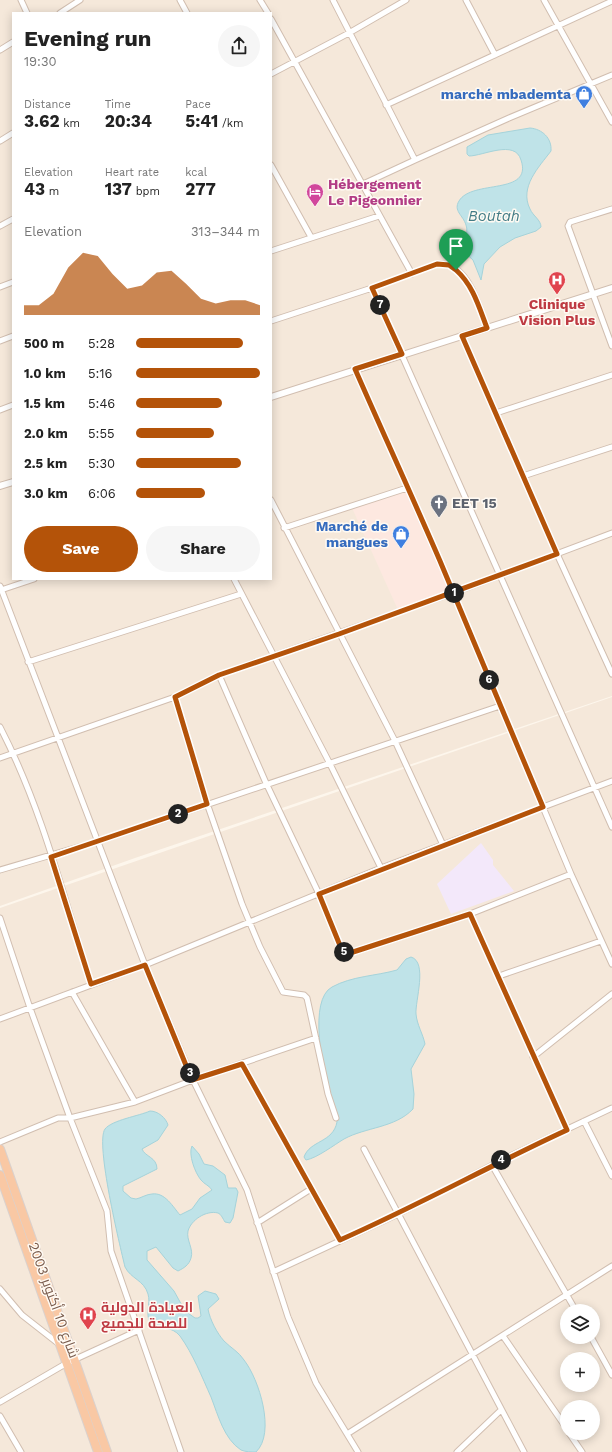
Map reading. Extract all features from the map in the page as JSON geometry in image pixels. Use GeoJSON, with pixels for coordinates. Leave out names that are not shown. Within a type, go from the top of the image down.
{"type":"FeatureCollection","features":[{"type":"Feature","properties":{"kind":"highway","name":"شارع 10 أكتوبر 2003"},"geometry":{"type":"LineString","coordinates":[[0,1149],[2,1175],[98,1452]]}},
{"type":"Feature","properties":{"kind":"highway","name":"شارع 10 أكتوبر 2003"},"geometry":{"type":"LineString","coordinates":[[2,1175],[75,1360],[107,1452]]}},
{"type":"Feature","properties":{"kind":"street"},"geometry":{"type":"LineString","coordinates":[[21,0],[27,12]]}},
{"type":"Feature","properties":{"kind":"street"},"geometry":{"type":"LineString","coordinates":[[62,12],[80,0]]}},
{"type":"Feature","properties":{"kind":"street"},"geometry":{"type":"LineString","coordinates":[[180,0],[186,12]]}},
{"type":"Feature","properties":{"kind":"street"},"geometry":{"type":"LineString","coordinates":[[260,0],[267,12]]}},
{"type":"Feature","properties":{"kind":"street"},"geometry":{"type":"LineString","coordinates":[[333,0],[415,160]]}},
{"type":"Feature","properties":{"kind":"street"},"geometry":{"type":"LineString","coordinates":[[272,73],[349,33],[406,0]]}},
{"type":"Feature","properties":{"kind":"street"},"geometry":{"type":"LineString","coordinates":[[466,0],[495,55]]}},
{"type":"Feature","properties":{"kind":"street"},"geometry":{"type":"LineString","coordinates":[[544,0],[612,122]]}},
{"type":"Feature","properties":{"kind":"street"},"geometry":{"type":"LineString","coordinates":[[598,0],[601,6]]}},
{"type":"Feature","properties":{"kind":"street"},"geometry":{"type":"LineString","coordinates":[[386,105],[612,1]]}},
{"type":"Feature","properties":{"kind":"street"},"geometry":{"type":"LineString","coordinates":[[272,21],[361,185],[412,274]]}},
{"type":"Feature","properties":{"kind":"street"},"geometry":{"type":"LineString","coordinates":[[0,50],[12,43]]}},
{"type":"Feature","properties":{"kind":"street"},"geometry":{"type":"LineString","coordinates":[[361,185],[415,160],[612,75]]}},
{"type":"Feature","properties":{"kind":"street"},"geometry":{"type":"LineString","coordinates":[[0,141],[12,134]]}},
{"type":"Feature","properties":{"kind":"street"},"geometry":{"type":"LineString","coordinates":[[272,167],[311,237]]}},
{"type":"Feature","properties":{"kind":"street"},"geometry":{"type":"LineString","coordinates":[[612,209],[570,222],[568,225],[612,346]]}},
{"type":"Feature","properties":{"kind":"street"},"geometry":{"type":"LineString","coordinates":[[272,251],[379,216]]}},
{"type":"Feature","properties":{"kind":"street"},"geometry":{"type":"LineString","coordinates":[[0,226],[12,220]]}},
{"type":"Feature","properties":{"kind":"street"},"geometry":{"type":"LineString","coordinates":[[272,321],[372,288],[437,264],[449,265],[463,276],[471,289],[487,328]]}},
{"type":"Feature","properties":{"kind":"street"},"geometry":{"type":"LineString","coordinates":[[0,288],[12,282]]}},
{"type":"Feature","properties":{"kind":"street"},"geometry":{"type":"LineString","coordinates":[[372,288],[612,827]]}},
{"type":"Feature","properties":{"kind":"street"},"geometry":{"type":"LineString","coordinates":[[272,397],[612,288]]}},
{"type":"Feature","properties":{"kind":"street"},"geometry":{"type":"LineString","coordinates":[[0,341],[12,336]]}},
{"type":"Feature","properties":{"kind":"street"},"geometry":{"type":"LineString","coordinates":[[462,336],[557,554],[612,673]]}},
{"type":"Feature","properties":{"kind":"street"},"geometry":{"type":"LineString","coordinates":[[355,369],[453,593],[571,874],[612,964]]}},
{"type":"Feature","properties":{"kind":"street"},"geometry":{"type":"LineString","coordinates":[[496,413],[612,375]]}},
{"type":"Feature","properties":{"kind":"street"},"geometry":{"type":"LineString","coordinates":[[0,410],[12,405]]}},
{"type":"Feature","properties":{"kind":"street"},"geometry":{"type":"LineString","coordinates":[[523,476],[612,447]]}},
{"type":"Feature","properties":{"kind":"street"},"geometry":{"type":"LineString","coordinates":[[0,486],[12,482]]}},
{"type":"Feature","properties":{"kind":"street"},"geometry":{"type":"LineString","coordinates":[[284,528],[407,488]]}},
{"type":"Feature","properties":{"kind":"street"},"geometry":{"type":"LineString","coordinates":[[272,502],[395,741],[443,845]]}},
{"type":"Feature","properties":{"kind":"street"},"geometry":{"type":"LineString","coordinates":[[0,758],[57,736],[175,697],[219,675],[453,593],[611,534],[612,541]]}},
{"type":"Feature","properties":{"kind":"street"},"geometry":{"type":"LineString","coordinates":[[30,580],[1,588],[28,662],[145,965],[192,1080],[247,1190],[288,1317],[316,1383],[347,1434],[355,1451]]}},
{"type":"Feature","properties":{"kind":"street"},"geometry":{"type":"LineString","coordinates":[[234,580],[329,762],[381,868]]}},
{"type":"Feature","properties":{"kind":"street"},"geometry":{"type":"LineString","coordinates":[[28,662],[241,594]]}},
{"type":"Feature","properties":{"kind":"street"},"geometry":{"type":"LineString","coordinates":[[219,675],[266,783],[319,894],[341,948],[345,953],[350,953],[470,914],[571,874]]}},
{"type":"Feature","properties":{"kind":"street"},"geometry":{"type":"LineString","coordinates":[[175,697],[207,804],[249,923],[283,992],[286,994],[304,995],[308,998],[328,1094],[336,1118]]}},
{"type":"Feature","properties":{"kind":"street"},"geometry":{"type":"LineString","coordinates":[[0,870],[51,857],[266,783],[500,706]]}},
{"type":"Feature","properties":{"kind":"street"},"geometry":{"type":"LineString","coordinates":[[0,728],[13,753],[34,804],[91,984]]}},
{"type":"Feature","properties":{"kind":"street"},"geometry":{"type":"LineString","coordinates":[[0,1019],[145,965],[381,868],[612,780]]}},
{"type":"Feature","properties":{"kind":"street"},"geometry":{"type":"LineString","coordinates":[[470,914],[567,1130]]}},
{"type":"Feature","properties":{"kind":"street"},"geometry":{"type":"LineString","coordinates":[[0,918],[30,1008],[106,1211],[111,1251],[181,1452]]}},
{"type":"Feature","properties":{"kind":"street"},"geometry":{"type":"LineString","coordinates":[[498,976],[601,942]]}},
{"type":"Feature","properties":{"kind":"street"},"geometry":{"type":"LineString","coordinates":[[72,992],[135,1102]]}},
{"type":"Feature","properties":{"kind":"street"},"geometry":{"type":"LineString","coordinates":[[533,1057],[612,994]]}},
{"type":"Feature","properties":{"kind":"street"},"geometry":{"type":"LineString","coordinates":[[0,1142],[48,1121],[58,1118],[70,1118],[135,1102],[192,1080],[316,1038]]}},
{"type":"Feature","properties":{"kind":"street"},"geometry":{"type":"LineString","coordinates":[[242,1064],[340,1240]]}},
{"type":"Feature","properties":{"kind":"street"},"geometry":{"type":"LineString","coordinates":[[273,1272],[398,1214],[492,1165],[612,1108]]}},
{"type":"Feature","properties":{"kind":"street"},"geometry":{"type":"LineString","coordinates":[[584,1121],[612,1176]]}},
{"type":"Feature","properties":{"kind":"street"},"geometry":{"type":"LineString","coordinates":[[364,1149],[500,1411],[524,1452]]}},
{"type":"Feature","properties":{"kind":"street"},"geometry":{"type":"LineString","coordinates":[[492,1165],[572,1304]]}},
{"type":"Feature","properties":{"kind":"street"},"geometry":{"type":"LineString","coordinates":[[257,1223],[311,1189]]}},
{"type":"Feature","properties":{"kind":"street"},"geometry":{"type":"LineString","coordinates":[[347,1434],[612,1266]]}},
{"type":"Feature","properties":{"kind":"street"},"geometry":{"type":"LineString","coordinates":[[0,1289],[22,1315],[60,1344]]}},
{"type":"Feature","properties":{"kind":"street"},"geometry":{"type":"LineString","coordinates":[[0,1402],[67,1363],[139,1330]]}},
{"type":"Feature","properties":{"kind":"street"},"geometry":{"type":"LineString","coordinates":[[503,1336],[560,1420]]}},
{"type":"Feature","properties":{"kind":"street"},"geometry":{"type":"LineString","coordinates":[[595,1344],[612,1375]]}},
{"type":"Feature","properties":{"kind":"street"},"geometry":{"type":"LineString","coordinates":[[457,1452],[500,1411]]}},
{"type":"Feature","properties":{"kind":"street"},"geometry":{"type":"LineString","coordinates":[[0,1416],[21,1452]]}},
{"type":"Feature","properties":{"kind":"street"},"geometry":{"type":"LineString","coordinates":[[574,1440],[582,1452]]}},
{"type":"Feature","properties":{"kind":"shaded area"},"geometry":{"type":"Polygon","coordinates":[[[0,0],[612,0],[612,696],[135,858],[0,906],[0,0]]]}},
{"type":"Feature","properties":{"kind":"shaded area","name":"Marché de mangues"},"geometry":{"type":"Polygon","coordinates":[[[406,491],[449,591],[398,610],[352,508],[406,491]]]}},
{"type":"Feature","properties":{"kind":"shaded area"},"geometry":{"type":"Polygon","coordinates":[[[612,697],[612,1452],[0,1452],[0,908],[612,697]]]}},
{"type":"Feature","properties":{"kind":"shaded area"},"geometry":{"type":"Polygon","coordinates":[[[481,843],[493,860],[493,865],[514,891],[451,914],[437,884],[481,843]]]}},
{"type":"Feature","properties":{"kind":"water","name":"Boutah"},"geometry":{"type":"Polygon","coordinates":[[[530,128],[542,132],[548,138],[551,146],[551,151],[532,178],[527,193],[527,201],[530,209],[540,222],[541,227],[536,231],[515,238],[500,247],[484,264],[481,280],[473,260],[464,252],[467,228],[457,208],[457,204],[466,194],[476,190],[510,183],[518,178],[522,171],[521,160],[518,154],[506,150],[498,150],[469,156],[467,154],[467,147],[488,135],[530,128]]]}},
{"type":"Feature","properties":{"kind":"water"},"geometry":{"type":"Polygon","coordinates":[[[411,957],[416,960],[419,966],[420,982],[416,1014],[425,1044],[411,1069],[414,1094],[413,1109],[398,1120],[353,1135],[320,1154],[306,1160],[304,1157],[307,1151],[331,1134],[335,1129],[337,1122],[324,1068],[319,1036],[321,1006],[325,994],[332,987],[340,983],[356,978],[397,970],[406,959],[411,957]]]}},
{"type":"Feature","properties":{"kind":"water"},"geometry":{"type":"Polygon","coordinates":[[[150,1111],[161,1115],[168,1125],[158,1140],[142,1149],[155,1162],[157,1169],[123,1186],[123,1191],[131,1198],[136,1199],[150,1194],[161,1195],[180,1215],[192,1209],[200,1198],[212,1190],[196,1173],[191,1154],[192,1146],[199,1154],[204,1164],[213,1166],[225,1175],[228,1188],[236,1188],[238,1192],[233,1218],[230,1223],[225,1222],[218,1213],[213,1212],[204,1214],[192,1223],[188,1231],[188,1238],[192,1255],[189,1263],[184,1267],[178,1271],[173,1268],[156,1247],[147,1251],[147,1260],[174,1291],[185,1311],[195,1318],[201,1316],[198,1296],[205,1291],[216,1294],[219,1299],[208,1309],[212,1322],[221,1338],[244,1360],[250,1369],[260,1392],[265,1420],[265,1432],[262,1443],[256,1452],[241,1450],[230,1440],[222,1426],[211,1397],[185,1343],[177,1333],[150,1322],[148,1316],[149,1298],[146,1289],[141,1282],[125,1267],[109,1195],[103,1154],[103,1138],[105,1129],[113,1123],[150,1111]]]}},
{"type":"Feature","properties":{"kind":"place","name":"marché mbademta"},"geometry":{"type":"Point","coordinates":[584,109]}},
{"type":"Feature","properties":{"kind":"place","name":"Hébergement Le Pigeonnier"},"geometry":{"type":"Point","coordinates":[315,207]}},
{"type":"Feature","properties":{"kind":"place","name":"Clinique Vision Plus"},"geometry":{"type":"Point","coordinates":[557,295]}},
{"type":"Feature","properties":{"kind":"place","name":"EET 15"},"geometry":{"type":"Point","coordinates":[439,518]}},
{"type":"Feature","properties":{"kind":"place","name":"Marché de mangues"},"geometry":{"type":"Point","coordinates":[401,549]}},
{"type":"Feature","properties":{"kind":"place","name":"العيادة الدولية للصحة للجميع"},"geometry":{"type":"Point","coordinates":[88,1330]}},
{"type":"Feature","properties":{"kind":"route"},"geometry":{"type":"LineString","coordinates":[[456,270],[444,263],[437,264],[372,288],[402,354],[355,369],[439,559],[453,593],[469,631],[500,706],[543,807],[381,868],[319,894],[341,948],[345,953],[350,953],[470,914],[567,1130],[504,1159],[398,1214],[340,1240],[242,1064],[192,1080],[145,965],[91,984],[51,857],[207,804],[175,697],[219,675],[339,634],[453,593],[557,554],[462,336],[487,328],[468,283],[456,270]]}}]}
